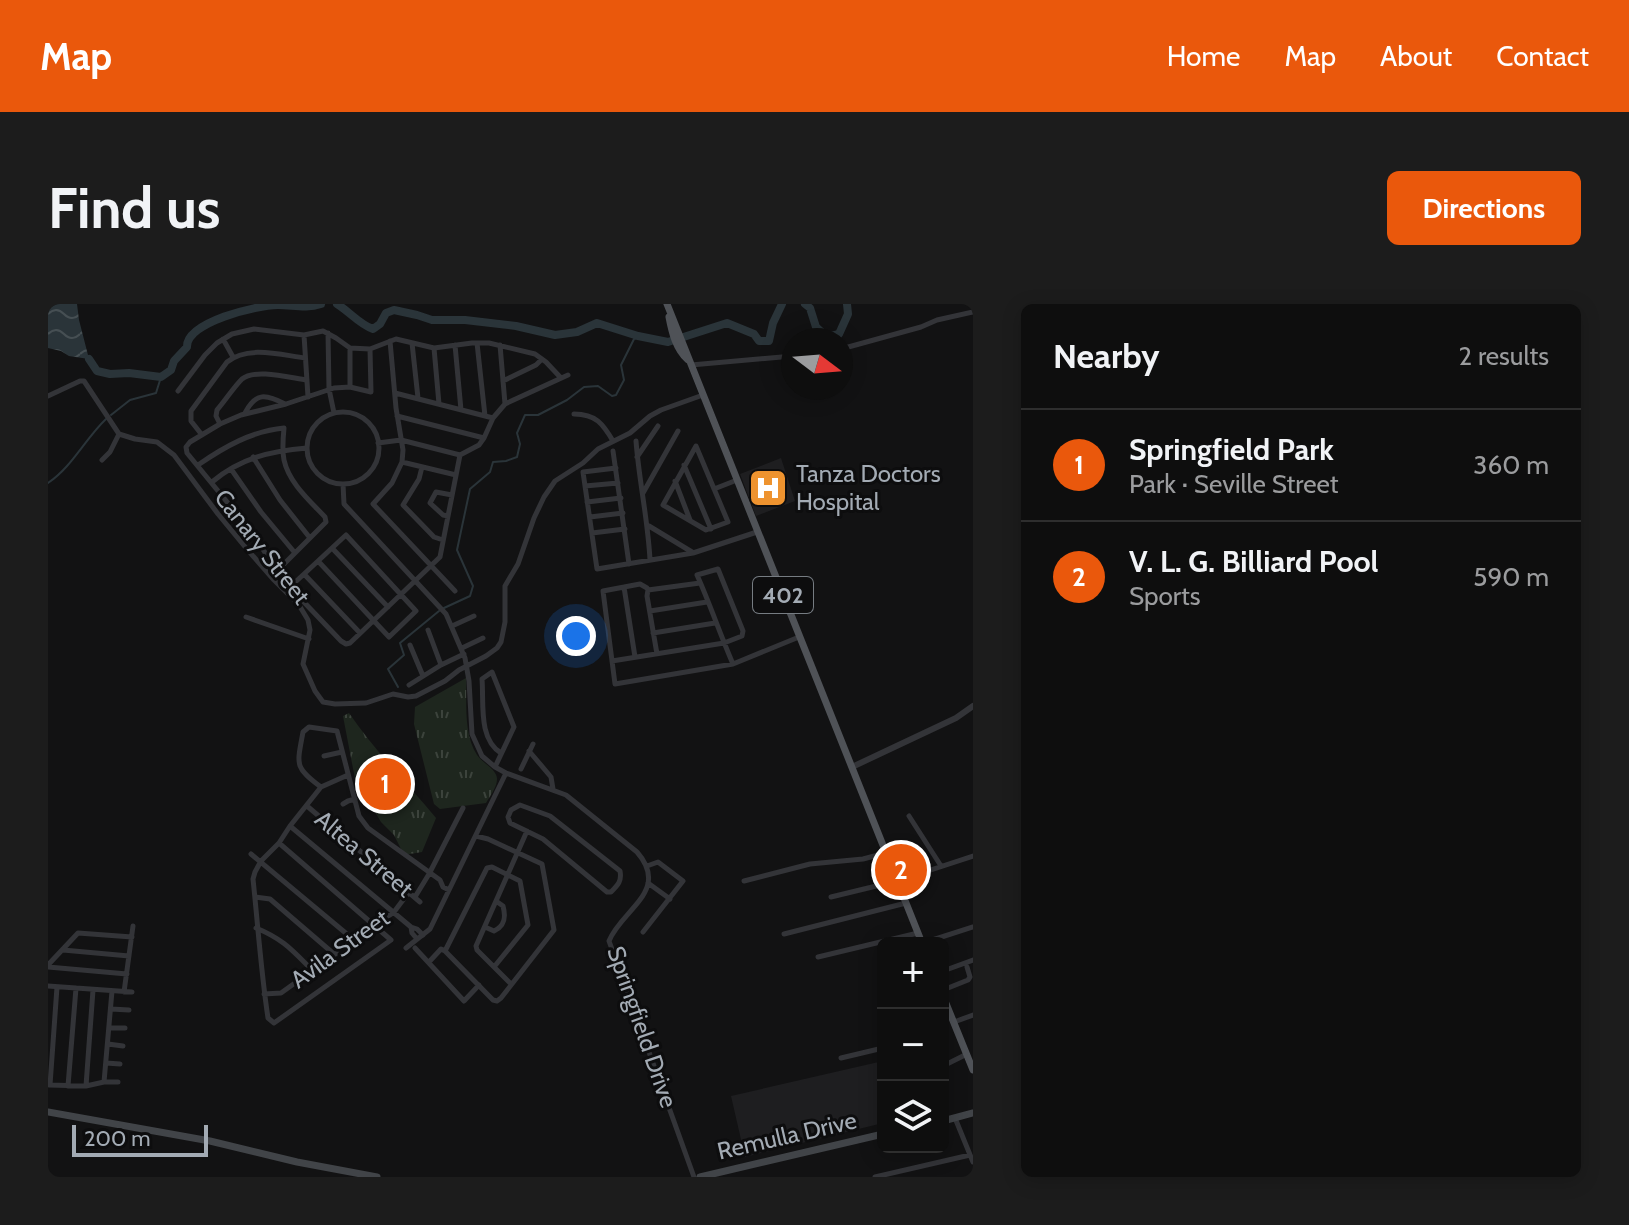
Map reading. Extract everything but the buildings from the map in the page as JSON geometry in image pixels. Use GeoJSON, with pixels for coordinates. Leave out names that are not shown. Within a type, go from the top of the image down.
{"type":"FeatureCollection","features":[{"type":"Feature","properties":{"kind":"main road","name":"402"},"geometry":{"type":"LineString","coordinates":[[667,304],[920,937]]}},
{"type":"Feature","properties":{"kind":"main road"},"geometry":{"type":"LineString","coordinates":[[949,1009],[973,1070]]}},
{"type":"Feature","properties":{"kind":"main road"},"geometry":{"type":"LineString","coordinates":[[48,1112],[210,1141],[377,1177]]}},
{"type":"Feature","properties":{"kind":"main road"},"geometry":{"type":"LineString","coordinates":[[949,1120],[973,1113]]}},
{"type":"Feature","properties":{"kind":"main road","name":"Remulla Drive"},"geometry":{"type":"LineString","coordinates":[[700,1177],[877,1135]]}},
{"type":"Feature","properties":{"kind":"street"},"geometry":{"type":"LineString","coordinates":[[853,346],[973,312]]}},
{"type":"Feature","properties":{"kind":"street"},"geometry":{"type":"LineString","coordinates":[[178,391],[205,355],[223,339],[254,329],[304,335],[318,331],[328,333],[350,348],[370,349],[400,339],[434,348],[477,343],[500,345],[535,354],[561,378]]}},
{"type":"Feature","properties":{"kind":"street"},"geometry":{"type":"LineString","coordinates":[[328,333],[329,389],[334,413]]}},
{"type":"Feature","properties":{"kind":"street"},"geometry":{"type":"LineString","coordinates":[[304,335],[308,397]]}},
{"type":"Feature","properties":{"kind":"street"},"geometry":{"type":"LineString","coordinates":[[223,339],[233,357]]}},
{"type":"Feature","properties":{"kind":"street"},"geometry":{"type":"LineString","coordinates":[[390,341],[402,462],[392,483],[373,504],[455,591]]}},
{"type":"Feature","properties":{"kind":"street"},"geometry":{"type":"LineString","coordinates":[[412,343],[418,398]]}},
{"type":"Feature","properties":{"kind":"street"},"geometry":{"type":"LineString","coordinates":[[477,343],[485,416]]}},
{"type":"Feature","properties":{"kind":"street"},"geometry":{"type":"LineString","coordinates":[[455,345],[461,410]]}},
{"type":"Feature","properties":{"kind":"street"},"geometry":{"type":"LineString","coordinates":[[500,345],[505,404]]}},
{"type":"Feature","properties":{"kind":"street"},"geometry":{"type":"LineString","coordinates":[[350,348],[350,387]]}},
{"type":"Feature","properties":{"kind":"street"},"geometry":{"type":"LineString","coordinates":[[434,348],[439,404]]}},
{"type":"Feature","properties":{"kind":"street"},"geometry":{"type":"LineString","coordinates":[[305,358],[252,352],[233,357],[191,411],[191,421],[202,435],[245,414],[329,389],[350,387],[371,392],[370,349]]}},
{"type":"Feature","properties":{"kind":"street"},"geometry":{"type":"LineString","coordinates":[[691,363],[781,357]]}},
{"type":"Feature","properties":{"kind":"street"},"geometry":{"type":"LineString","coordinates":[[503,381],[542,359]]}},
{"type":"Feature","properties":{"kind":"street"},"geometry":{"type":"LineString","coordinates":[[220,424],[217,410],[242,379],[249,375],[259,373],[307,380]]}},
{"type":"Feature","properties":{"kind":"street"},"geometry":{"type":"LineString","coordinates":[[378,443],[401,440],[460,455],[479,445],[493,418],[505,404],[568,375]]}},
{"type":"Feature","properties":{"kind":"street"},"geometry":{"type":"LineString","coordinates":[[48,396],[84,381],[119,434],[157,442],[174,455],[218,514],[299,605],[310,630],[304,670],[319,698],[328,703],[371,702],[393,694],[416,696],[497,648],[505,622],[505,586],[518,564],[544,497],[555,481],[598,449],[623,438],[650,416],[703,395]]}},
{"type":"Feature","properties":{"kind":"street"},"geometry":{"type":"LineString","coordinates":[[395,393],[493,418]]}},
{"type":"Feature","properties":{"kind":"street"},"geometry":{"type":"LineString","coordinates":[[245,414],[251,401],[260,397],[272,397],[286,404]]}},
{"type":"Feature","properties":{"kind":"street"},"geometry":{"type":"LineString","coordinates":[[344,412],[363,419],[374,431],[378,443],[371,470],[357,481],[343,484],[330,482],[316,472],[308,457],[309,435],[313,428],[334,413],[344,412]]}},
{"type":"Feature","properties":{"kind":"street"},"geometry":{"type":"LineString","coordinates":[[574,414],[598,419],[613,441]]}},
{"type":"Feature","properties":{"kind":"street"},"geometry":{"type":"LineString","coordinates":[[397,416],[484,438]]}},
{"type":"Feature","properties":{"kind":"street"},"geometry":{"type":"LineString","coordinates":[[637,457],[658,426]]}},
{"type":"Feature","properties":{"kind":"street"},"geometry":{"type":"LineString","coordinates":[[198,465],[236,442],[268,430],[284,428],[284,461],[295,483],[326,522],[277,571]]}},
{"type":"Feature","properties":{"kind":"street"},"geometry":{"type":"LineString","coordinates":[[642,494],[678,431]]}},
{"type":"Feature","properties":{"kind":"street"},"geometry":{"type":"LineString","coordinates":[[102,460],[119,434]]}},
{"type":"Feature","properties":{"kind":"street","name":"Canary Street"},"geometry":{"type":"LineString","coordinates":[[202,435],[186,447],[187,453],[254,535],[277,571],[343,643],[350,643],[360,633]]}},
{"type":"Feature","properties":{"kind":"street"},"geometry":{"type":"LineString","coordinates":[[636,441],[649,526],[650,560]]}},
{"type":"Feature","properties":{"kind":"street"},"geometry":{"type":"LineString","coordinates":[[696,446],[728,522],[706,530],[663,505],[684,465],[696,446]]}},
{"type":"Feature","properties":{"kind":"street"},"geometry":{"type":"LineString","coordinates":[[212,482],[253,457],[307,448]]}},
{"type":"Feature","properties":{"kind":"street"},"geometry":{"type":"LineString","coordinates":[[613,451],[629,564]]}},
{"type":"Feature","properties":{"kind":"street"},"geometry":{"type":"LineString","coordinates":[[304,574],[360,633],[440,557],[460,455]]}},
{"type":"Feature","properties":{"kind":"street"},"geometry":{"type":"LineString","coordinates":[[253,457],[280,500],[310,538]]}},
{"type":"Feature","properties":{"kind":"street"},"geometry":{"type":"LineString","coordinates":[[402,462],[456,475]]}},
{"type":"Feature","properties":{"kind":"street"},"geometry":{"type":"LineString","coordinates":[[684,465],[711,529]]}},
{"type":"Feature","properties":{"kind":"street"},"geometry":{"type":"LineString","coordinates":[[422,467],[419,479],[403,505],[434,537],[443,540]]}},
{"type":"Feature","properties":{"kind":"street"},"geometry":{"type":"LineString","coordinates":[[616,468],[583,472],[597,569],[693,553],[757,532]]}},
{"type":"Feature","properties":{"kind":"street"},"geometry":{"type":"LineString","coordinates":[[231,469],[295,553]]}},
{"type":"Feature","properties":{"kind":"street"},"geometry":{"type":"LineString","coordinates":[[714,489],[738,480]]}},
{"type":"Feature","properties":{"kind":"street"},"geometry":{"type":"LineString","coordinates":[[675,481],[691,521]]}},
{"type":"Feature","properties":{"kind":"street"},"geometry":{"type":"LineString","coordinates":[[585,486],[618,483]]}},
{"type":"Feature","properties":{"kind":"street"},"geometry":{"type":"LineString","coordinates":[[343,484],[344,504],[446,614],[463,651],[474,740],[482,756],[506,773],[566,795],[637,852],[647,866],[648,883],[670,899]]}},
{"type":"Feature","properties":{"kind":"street"},"geometry":{"type":"LineString","coordinates":[[448,516],[430,503],[436,492],[452,495]]}},
{"type":"Feature","properties":{"kind":"street"},"geometry":{"type":"LineString","coordinates":[[587,502],[621,498]]}},
{"type":"Feature","properties":{"kind":"street"},"geometry":{"type":"LineString","coordinates":[[590,517],[623,513]]}},
{"type":"Feature","properties":{"kind":"street"},"geometry":{"type":"LineString","coordinates":[[649,526],[693,553]]}},
{"type":"Feature","properties":{"kind":"street"},"geometry":{"type":"LineString","coordinates":[[592,533],[625,529]]}},
{"type":"Feature","properties":{"kind":"street"},"geometry":{"type":"LineString","coordinates":[[290,587],[318,561],[332,548],[346,535],[416,611],[389,637],[318,561]]}},
{"type":"Feature","properties":{"kind":"street"},"geometry":{"type":"LineString","coordinates":[[332,548],[388,607]]}},
{"type":"Feature","properties":{"kind":"street"},"geometry":{"type":"LineString","coordinates":[[612,661],[724,643],[742,636],[743,631],[718,569],[697,575],[715,623],[724,643],[733,664]]}},
{"type":"Feature","properties":{"kind":"street"},"geometry":{"type":"LineString","coordinates":[[648,590],[700,583]]}},
{"type":"Feature","properties":{"kind":"street"},"geometry":{"type":"LineString","coordinates":[[657,654],[647,588],[640,584],[603,591],[615,684],[733,664],[800,636]]}},
{"type":"Feature","properties":{"kind":"street"},"geometry":{"type":"LineString","coordinates":[[624,587],[635,657]]}},
{"type":"Feature","properties":{"kind":"street"},"geometry":{"type":"LineString","coordinates":[[650,611],[707,602]]}},
{"type":"Feature","properties":{"kind":"street"},"geometry":{"type":"LineString","coordinates":[[452,626],[474,616]]}},
{"type":"Feature","properties":{"kind":"street"},"geometry":{"type":"LineString","coordinates":[[246,617],[309,639]]}},
{"type":"Feature","properties":{"kind":"street"},"geometry":{"type":"LineString","coordinates":[[653,633],[715,623]]}},
{"type":"Feature","properties":{"kind":"street"},"geometry":{"type":"LineString","coordinates":[[428,630],[441,665]]}},
{"type":"Feature","properties":{"kind":"street"},"geometry":{"type":"LineString","coordinates":[[409,685],[483,638]]}},
{"type":"Feature","properties":{"kind":"street"},"geometry":{"type":"LineString","coordinates":[[410,645],[423,676]]}},
{"type":"Feature","properties":{"kind":"street"},"geometry":{"type":"LineString","coordinates":[[495,767],[514,727],[492,672],[482,679],[486,731],[492,746],[501,753]]}},
{"type":"Feature","properties":{"kind":"street"},"geometry":{"type":"LineString","coordinates":[[852,767],[956,718],[973,706]]}},
{"type":"Feature","properties":{"kind":"street"},"geometry":{"type":"LineString","coordinates":[[321,787],[300,769],[303,732],[309,727],[337,731],[359,816],[368,828],[429,874],[440,880],[453,881]]}},
{"type":"Feature","properties":{"kind":"street"},"geometry":{"type":"LineString","coordinates":[[521,769],[533,744]]}},
{"type":"Feature","properties":{"kind":"street"},"geometry":{"type":"LineString","coordinates":[[529,751],[551,777],[553,789]]}},
{"type":"Feature","properties":{"kind":"street"},"geometry":{"type":"LineString","coordinates":[[324,756],[342,752]]}},
{"type":"Feature","properties":{"kind":"street"},"geometry":{"type":"LineString","coordinates":[[406,948],[430,929],[506,773]]}},
{"type":"Feature","properties":{"kind":"street"},"geometry":{"type":"LineString","coordinates":[[279,843],[391,940],[277,1023],[272,1023],[268,1018],[256,928],[255,872],[321,787],[348,775]]}},
{"type":"Feature","properties":{"kind":"street"},"geometry":{"type":"LineString","coordinates":[[343,804],[355,799]]}},
{"type":"Feature","properties":{"kind":"street"},"geometry":{"type":"LineString","coordinates":[[520,805],[550,816],[620,871],[619,884],[607,892],[543,839],[527,831],[510,823],[508,817],[520,805]]}},
{"type":"Feature","properties":{"kind":"street","name":"Altea Street"},"geometry":{"type":"LineString","coordinates":[[307,806],[420,902]]}},
{"type":"Feature","properties":{"kind":"street","name":"Avila Street"},"geometry":{"type":"LineString","coordinates":[[264,994],[281,993],[394,912],[429,874],[463,808]]}},
{"type":"Feature","properties":{"kind":"street"},"geometry":{"type":"LineString","coordinates":[[909,816],[941,866]]}},
{"type":"Feature","properties":{"kind":"street"},"geometry":{"type":"LineString","coordinates":[[290,826],[417,929],[420,937]]}},
{"type":"Feature","properties":{"kind":"street"},"geometry":{"type":"LineString","coordinates":[[512,984],[476,946],[527,831]]}},
{"type":"Feature","properties":{"kind":"street"},"geometry":{"type":"LineString","coordinates":[[429,962],[441,949],[445,951],[497,1001],[554,930],[542,864],[477,834]]}},
{"type":"Feature","properties":{"kind":"street"},"geometry":{"type":"LineString","coordinates":[[744,881],[810,864],[863,859],[886,853]]}},
{"type":"Feature","properties":{"kind":"street"},"geometry":{"type":"LineString","coordinates":[[251,854],[354,940]]}},
{"type":"Feature","properties":{"kind":"street"},"geometry":{"type":"LineString","coordinates":[[831,897],[897,881],[973,856]]}},
{"type":"Feature","properties":{"kind":"street"},"geometry":{"type":"LineString","coordinates":[[643,932],[683,881],[658,862],[647,866]]}},
{"type":"Feature","properties":{"kind":"street"},"geometry":{"type":"LineString","coordinates":[[445,951],[487,868],[492,867],[520,881],[528,925],[494,967]]}},
{"type":"Feature","properties":{"kind":"street"},"geometry":{"type":"LineString","coordinates":[[440,880],[443,887],[449,890]]}},
{"type":"Feature","properties":{"kind":"street","name":"Springfield Drive"},"geometry":{"type":"LineString","coordinates":[[648,883],[644,897],[609,941],[694,1177]]}},
{"type":"Feature","properties":{"kind":"street"},"geometry":{"type":"LineString","coordinates":[[255,897],[270,899],[334,954]]}},
{"type":"Feature","properties":{"kind":"street"},"geometry":{"type":"LineString","coordinates":[[485,927],[494,931],[505,921],[503,906],[496,901]]}},
{"type":"Feature","properties":{"kind":"street"},"geometry":{"type":"LineString","coordinates":[[784,934],[906,903]]}},
{"type":"Feature","properties":{"kind":"street"},"geometry":{"type":"LineString","coordinates":[[124,992],[133,926]]}},
{"type":"Feature","properties":{"kind":"street"},"geometry":{"type":"LineString","coordinates":[[941,937],[973,927]]}},
{"type":"Feature","properties":{"kind":"street"},"geometry":{"type":"LineString","coordinates":[[256,928],[274,935],[312,970]]}},
{"type":"Feature","properties":{"kind":"street"},"geometry":{"type":"LineString","coordinates":[[48,966],[78,933],[132,937]]}},
{"type":"Feature","properties":{"kind":"street"},"geometry":{"type":"LineString","coordinates":[[818,957],[918,933]]}},
{"type":"Feature","properties":{"kind":"street"},"geometry":{"type":"LineString","coordinates":[[415,948],[464,1001],[479,985]]}},
{"type":"Feature","properties":{"kind":"street"},"geometry":{"type":"LineString","coordinates":[[62,950],[129,956]]}},
{"type":"Feature","properties":{"kind":"street"},"geometry":{"type":"LineString","coordinates":[[949,969],[973,960]]}},
{"type":"Feature","properties":{"kind":"street"},"geometry":{"type":"LineString","coordinates":[[48,966],[127,974]]}},
{"type":"Feature","properties":{"kind":"street"},"geometry":{"type":"LineString","coordinates":[[949,990],[968,980],[967,967]]}},
{"type":"Feature","properties":{"kind":"street"},"geometry":{"type":"LineString","coordinates":[[48,986],[132,992]]}},
{"type":"Feature","properties":{"kind":"street"},"geometry":{"type":"LineString","coordinates":[[57,987],[49,1085],[86,1086],[118,1082]]}},
{"type":"Feature","properties":{"kind":"street"},"geometry":{"type":"LineString","coordinates":[[68,1086],[76,988]]}},
{"type":"Feature","properties":{"kind":"street"},"geometry":{"type":"LineString","coordinates":[[86,1086],[93,990]]}},
{"type":"Feature","properties":{"kind":"street"},"geometry":{"type":"LineString","coordinates":[[104,1082],[112,991]]}},
{"type":"Feature","properties":{"kind":"street"},"geometry":{"type":"LineString","coordinates":[[111,1009],[129,1010]]}},
{"type":"Feature","properties":{"kind":"street"},"geometry":{"type":"LineString","coordinates":[[954,1022],[973,1015]]}},
{"type":"Feature","properties":{"kind":"street"},"geometry":{"type":"LineString","coordinates":[[109,1028],[125,1028]]}},
{"type":"Feature","properties":{"kind":"street"},"geometry":{"type":"LineString","coordinates":[[108,1044],[123,1046]]}},
{"type":"Feature","properties":{"kind":"street"},"geometry":{"type":"LineString","coordinates":[[841,1058],[877,1049]]}},
{"type":"Feature","properties":{"kind":"street"},"geometry":{"type":"LineString","coordinates":[[949,1063],[967,1054]]}},
{"type":"Feature","properties":{"kind":"street"},"geometry":{"type":"LineString","coordinates":[[106,1063],[120,1064]]}},
{"type":"Feature","properties":{"kind":"street"},"geometry":{"type":"LineString","coordinates":[[955,1118],[973,1162]]}},
{"type":"Feature","properties":{"kind":"street"},"geometry":{"type":"LineString","coordinates":[[875,1177],[970,1155]]}},
{"type":"Feature","properties":{"kind":"shaded area","name":"Tanza Doctors Hospital"},"geometry":{"type":"Polygon","coordinates":[[[781,458],[795,501],[756,516],[740,474],[781,458]]]}},
{"type":"Feature","properties":{"kind":"shaded area"},"geometry":{"type":"Polygon","coordinates":[[[877,1062],[877,1124],[745,1157],[731,1096],[877,1062]]]}},
{"type":"Feature","properties":{"kind":"green space"},"geometry":{"type":"Polygon","coordinates":[[[466,678],[470,737],[477,755],[495,772],[497,782],[486,803],[440,809],[434,804],[414,724],[415,707],[466,678]]]}},
{"type":"Feature","properties":{"kind":"green space"},"geometry":{"type":"Polygon","coordinates":[[[349,713],[436,818],[422,852],[404,855],[394,835],[375,812],[369,786],[356,784],[343,716],[349,713]]]}},
{"type":"Feature","properties":{"kind":"water"},"geometry":{"type":"Polygon","coordinates":[[[48,304],[77,304],[89,359],[48,348],[48,304]]]}},
{"type":"Feature","properties":{"kind":"waterway"},"geometry":{"type":"LineString","coordinates":[[89,359],[97,371],[161,377],[171,370],[190,338],[210,323],[268,306],[321,304]]}},
{"type":"Feature","properties":{"kind":"waterway"},"geometry":{"type":"LineString","coordinates":[[337,304],[373,329],[386,313],[394,310],[432,320],[516,326],[555,335],[577,332],[597,323],[668,342],[727,323],[754,334],[759,341],[769,341],[782,304]]}},
{"type":"Feature","properties":{"kind":"waterway"},"geometry":{"type":"LineString","coordinates":[[805,304],[810,308],[816,327],[827,337],[839,334],[848,314],[847,304]]}},
{"type":"Feature","properties":{"kind":"waterway"},"geometry":{"type":"LineString","coordinates":[[444,608],[470,596],[473,586],[457,550],[470,489],[490,472],[493,462],[517,457],[520,444],[517,433],[525,415],[538,415],[584,387],[598,386],[612,396],[616,395],[624,380],[621,365],[634,339],[642,337]]}},
{"type":"Feature","properties":{"kind":"waterway"},"geometry":{"type":"LineString","coordinates":[[111,415],[130,400],[156,393],[161,377]]}},
{"type":"Feature","properties":{"kind":"waterway"},"geometry":{"type":"LineString","coordinates":[[48,483],[64,469],[106,419]]}},
{"type":"Feature","properties":{"kind":"waterway"},"geometry":{"type":"LineString","coordinates":[[398,687],[388,669],[404,655],[400,643],[439,611]]}},
{"type":"Feature","properties":{"kind":"place","name":"Tanza Doctors Hospital"},"geometry":{"type":"Point","coordinates":[768,488]}},
{"type":"Feature","properties":{"kind":"place","name":"Springfield Park"},"geometry":{"type":"Point","coordinates":[385,784]}},
{"type":"Feature","properties":{"kind":"place","name":"V. L. G. Billiard Pool"},"geometry":{"type":"Point","coordinates":[901,870]}}]}
